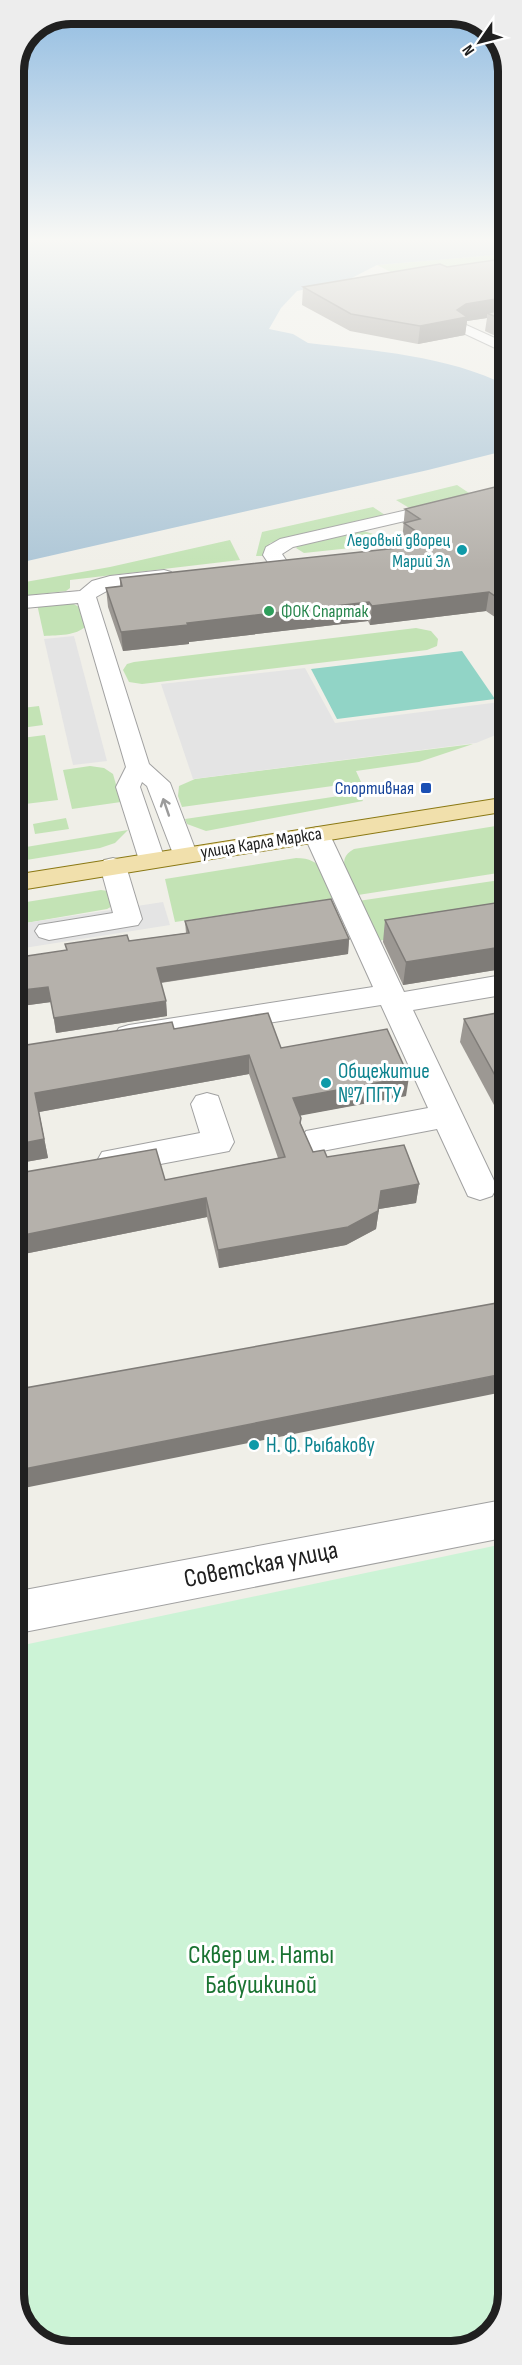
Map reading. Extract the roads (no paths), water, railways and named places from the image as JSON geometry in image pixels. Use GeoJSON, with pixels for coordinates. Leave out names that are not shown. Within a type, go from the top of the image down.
{"type":"FeatureCollection","features":[{"type":"Feature","properties":{"kind":"main road","name":"улица Карла Маркса"},"geometry":{"type":"LineString","coordinates":[[24,882],[498,806]]}},
{"type":"Feature","properties":{"kind":"street"},"geometry":{"type":"LineString","coordinates":[[481,484],[498,491]]}},
{"type":"Feature","properties":{"kind":"street"},"geometry":{"type":"LineString","coordinates":[[278,563],[272,555],[273,551],[287,543],[498,494]]}},
{"type":"Feature","properties":{"kind":"street"},"geometry":{"type":"LineString","coordinates":[[255,566],[300,561]]}},
{"type":"Feature","properties":{"kind":"street"},"geometry":{"type":"LineString","coordinates":[[184,855],[158,783],[138,767],[86,596],[89,590],[98,584],[188,573]]}},
{"type":"Feature","properties":{"kind":"street"},"geometry":{"type":"LineString","coordinates":[[24,602],[86,596]]}},
{"type":"Feature","properties":{"kind":"street"},"geometry":{"type":"LineString","coordinates":[[138,767],[128,787],[152,860]]}},
{"type":"Feature","properties":{"kind":"street"},"geometry":{"type":"LineString","coordinates":[[317,835],[480,1187]]}},
{"type":"Feature","properties":{"kind":"street"},"geometry":{"type":"LineString","coordinates":[[49,931],[128,919],[113,866]]}},
{"type":"Feature","properties":{"kind":"street"},"geometry":{"type":"LineString","coordinates":[[107,1038],[498,985]]}},
{"type":"Feature","properties":{"kind":"street"},"geometry":{"type":"LineString","coordinates":[[83,1167],[218,1142],[207,1104]]}},
{"type":"Feature","properties":{"kind":"street"},"geometry":{"type":"LineString","coordinates":[[317,1140],[447,1116]]}},
{"type":"Feature","properties":{"kind":"street","name":"Советская улица"},"geometry":{"type":"LineString","coordinates":[[24,1611],[498,1520]]}},
{"type":"Feature","properties":{"kind":"place","name":"Ледовый дворец Марий Эл"},"geometry":{"type":"Point","coordinates":[462,550]}},
{"type":"Feature","properties":{"kind":"place","name":"ФОК Спартак"},"geometry":{"type":"Point","coordinates":[269,611]}},
{"type":"Feature","properties":{"kind":"place","name":"Спортивная"},"geometry":{"type":"Point","coordinates":[426,788]}},
{"type":"Feature","properties":{"kind":"place","name":"Общежитие №7 ПГТУ"},"geometry":{"type":"Point","coordinates":[326,1083]}},
{"type":"Feature","properties":{"kind":"place","name":"Н. Ф. Рыбакову"},"geometry":{"type":"Point","coordinates":[254,1445]}},
{"type":"Feature","properties":{"kind":"park label","name":"Сквер им. Наты Бабушкиной"},"geometry":{"type":"Point","coordinates":[261,1970]}}]}
